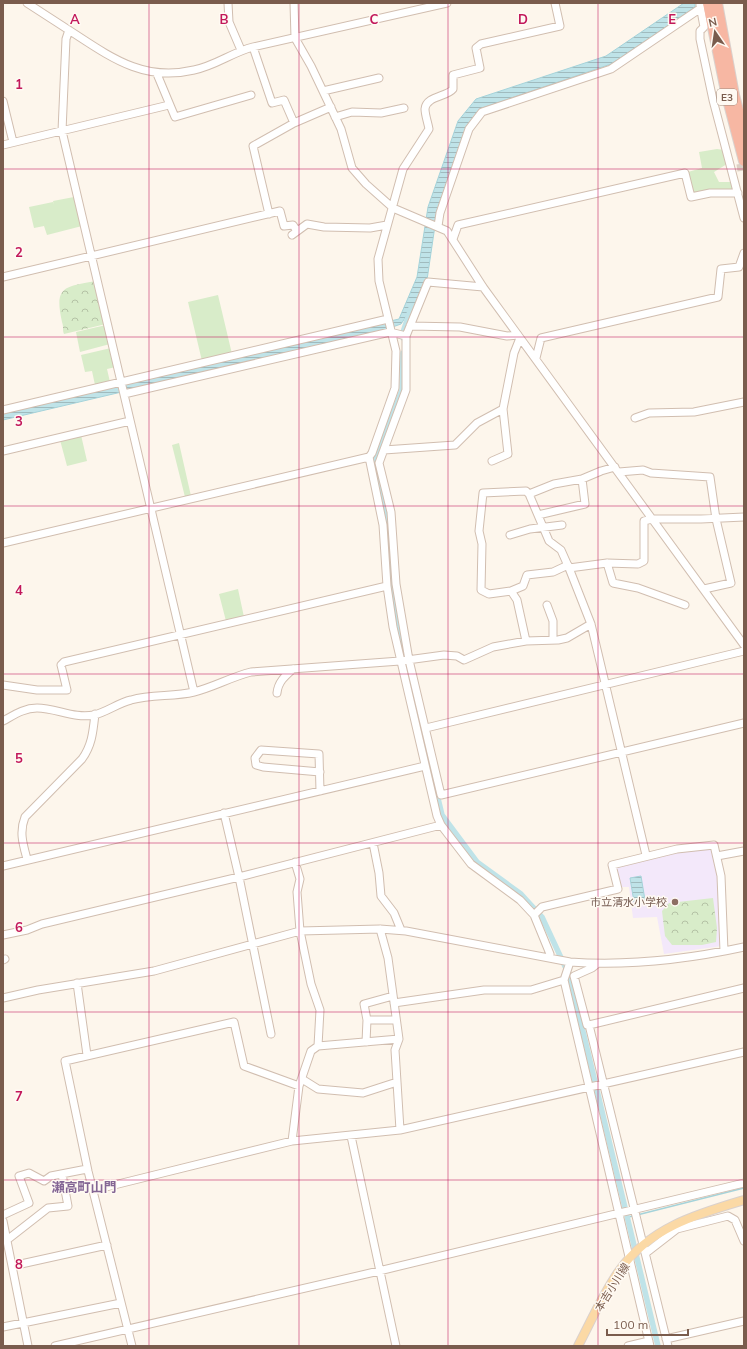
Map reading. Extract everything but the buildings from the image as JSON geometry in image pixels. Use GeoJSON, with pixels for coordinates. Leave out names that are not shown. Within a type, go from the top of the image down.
{"type":"FeatureCollection","features":[{"type":"Feature","properties":{"kind":"highway","name":"E3"},"geometry":{"type":"LineString","coordinates":[[716,3],[717,33],[737,166]]}},
{"type":"Feature","properties":{"kind":"highway","name":"E3"},"geometry":{"type":"LineString","coordinates":[[703,5],[717,33],[744,133]]}},
{"type":"Feature","properties":{"kind":"main road","name":"本吉小川線"},"geometry":{"type":"LineString","coordinates":[[578,1346],[612,1282],[629,1259],[644,1244],[680,1221],[744,1200]]}},
{"type":"Feature","properties":{"kind":"street"},"geometry":{"type":"LineString","coordinates":[[27,3],[108,55],[128,66],[157,74],[178,74],[196,70],[225,60],[241,50],[428,5],[447,3]]}},
{"type":"Feature","properties":{"kind":"street"},"geometry":{"type":"LineString","coordinates":[[228,3],[229,22],[241,50]]}},
{"type":"Feature","properties":{"kind":"street"},"geometry":{"type":"LineString","coordinates":[[294,3],[295,38],[323,90],[341,129],[352,168],[366,184],[393,208],[447,231],[483,287],[744,645]]}},
{"type":"Feature","properties":{"kind":"street"},"geometry":{"type":"LineString","coordinates":[[3,543],[369,457],[372,453],[396,388],[396,351],[390,332],[379,281],[378,266],[387,225],[403,169],[429,129],[425,108],[427,104],[436,97],[450,93],[454,89],[453,75],[480,68],[476,48],[481,44],[560,26],[555,3]]}},
{"type":"Feature","properties":{"kind":"street"},"geometry":{"type":"LineString","coordinates":[[438,226],[440,213],[469,129],[482,112],[611,69],[703,5]]}},
{"type":"Feature","properties":{"kind":"street"},"geometry":{"type":"LineString","coordinates":[[703,5],[704,27],[700,31],[700,40],[713,100],[737,166],[738,193],[744,218]]}},
{"type":"Feature","properties":{"kind":"street"},"geometry":{"type":"LineString","coordinates":[[69,30],[66,39],[62,131],[152,508],[194,692]]}},
{"type":"Feature","properties":{"kind":"street"},"geometry":{"type":"LineString","coordinates":[[253,47],[272,103],[284,100],[294,123]]}},
{"type":"Feature","properties":{"kind":"street"},"geometry":{"type":"LineString","coordinates":[[157,74],[175,117],[251,95]]}},
{"type":"Feature","properties":{"kind":"street"},"geometry":{"type":"LineString","coordinates":[[323,90],[379,78]]}},
{"type":"Feature","properties":{"kind":"street"},"geometry":{"type":"LineString","coordinates":[[3,102],[13,142]]}},
{"type":"Feature","properties":{"kind":"street"},"geometry":{"type":"LineString","coordinates":[[3,145],[169,105]]}},
{"type":"Feature","properties":{"kind":"street"},"geometry":{"type":"LineString","coordinates":[[269,214],[253,146],[294,123],[331,107]]}},
{"type":"Feature","properties":{"kind":"street"},"geometry":{"type":"LineString","coordinates":[[335,117],[352,112],[381,113],[404,108]]}},
{"type":"Feature","properties":{"kind":"street"},"geometry":{"type":"LineString","coordinates":[[453,239],[458,225],[685,173],[691,197],[710,193],[738,193]]}},
{"type":"Feature","properties":{"kind":"street"},"geometry":{"type":"LineString","coordinates":[[3,277],[280,211],[284,226],[293,225],[295,233],[307,224],[324,227],[370,228],[387,225]]}},
{"type":"Feature","properties":{"kind":"street"},"geometry":{"type":"LineString","coordinates":[[536,358],[541,338],[718,297],[721,269],[739,267],[744,253]]}},
{"type":"Feature","properties":{"kind":"street"},"geometry":{"type":"LineString","coordinates":[[483,287],[428,282],[406,336],[406,390],[379,463],[391,512],[396,584],[409,660],[441,795],[744,723]]}},
{"type":"Feature","properties":{"kind":"street"},"geometry":{"type":"LineString","coordinates":[[3,410],[388,319]]}},
{"type":"Feature","properties":{"kind":"street"},"geometry":{"type":"LineString","coordinates":[[410,326],[460,327],[507,336],[519,336]]}},
{"type":"Feature","properties":{"kind":"street"},"geometry":{"type":"LineString","coordinates":[[124,394],[390,332],[406,336]]}},
{"type":"Feature","properties":{"kind":"street"},"geometry":{"type":"LineString","coordinates":[[492,461],[508,454],[503,409],[514,353],[519,336]]}},
{"type":"Feature","properties":{"kind":"street"},"geometry":{"type":"LineString","coordinates":[[635,418],[649,413],[694,412],[744,402]]}},
{"type":"Feature","properties":{"kind":"street"},"geometry":{"type":"LineString","coordinates":[[384,450],[455,445],[477,423],[503,409]]}},
{"type":"Feature","properties":{"kind":"street"},"geometry":{"type":"LineString","coordinates":[[3,451],[130,420]]}},
{"type":"Feature","properties":{"kind":"street"},"geometry":{"type":"LineString","coordinates":[[369,457],[383,525],[387,586],[400,661],[425,766],[441,825],[471,864],[537,912],[550,954]]}},
{"type":"Feature","properties":{"kind":"street"},"geometry":{"type":"LineString","coordinates":[[529,494],[554,484],[582,479],[601,471],[643,470],[652,473],[710,477],[716,519],[731,583],[704,589]]}},
{"type":"Feature","properties":{"kind":"street"},"geometry":{"type":"LineString","coordinates":[[538,515],[585,504],[582,479]]}},
{"type":"Feature","properties":{"kind":"street"},"geometry":{"type":"LineString","coordinates":[[646,855],[591,624],[569,566],[561,550],[549,541],[529,494],[521,490],[493,491],[483,493],[481,496],[479,530],[482,544],[480,568],[481,590],[489,594],[511,591],[524,586],[527,575],[553,572],[569,566],[607,563],[638,564],[644,562],[644,521],[652,519],[716,519],[744,517]]}},
{"type":"Feature","properties":{"kind":"street"},"geometry":{"type":"LineString","coordinates":[[510,535],[522,530],[562,525]]}},
{"type":"Feature","properties":{"kind":"street"},"geometry":{"type":"LineString","coordinates":[[607,563],[614,583],[638,588],[685,604]]}},
{"type":"Feature","properties":{"kind":"street"},"geometry":{"type":"LineString","coordinates":[[3,685],[37,690],[67,690],[61,665],[64,662],[387,586]]}},
{"type":"Feature","properties":{"kind":"street"},"geometry":{"type":"LineString","coordinates":[[511,591],[516,600],[526,641]]}},
{"type":"Feature","properties":{"kind":"street"},"geometry":{"type":"LineString","coordinates":[[547,605],[553,621],[552,640]]}},
{"type":"Feature","properties":{"kind":"street"},"geometry":{"type":"LineString","coordinates":[[3,721],[24,710],[36,708],[84,716],[95,714],[129,700],[148,696],[178,695],[194,692],[216,685],[234,676],[251,672],[400,661],[444,655],[457,656],[464,660],[493,647],[526,641],[568,638],[591,624]]}},
{"type":"Feature","properties":{"kind":"street"},"geometry":{"type":"LineString","coordinates":[[426,728],[744,652]]}},
{"type":"Feature","properties":{"kind":"street"},"geometry":{"type":"LineString","coordinates":[[278,693],[278,686],[293,669]]}},
{"type":"Feature","properties":{"kind":"street"},"geometry":{"type":"LineString","coordinates":[[27,859],[21,834],[25,817],[88,750],[95,714]]}},
{"type":"Feature","properties":{"kind":"street"},"geometry":{"type":"LineString","coordinates":[[320,772],[264,767],[256,765],[255,758],[261,750],[319,754],[320,772],[320,791]]}},
{"type":"Feature","properties":{"kind":"street"},"geometry":{"type":"LineString","coordinates":[[3,866],[27,859],[425,766]]}},
{"type":"Feature","properties":{"kind":"street"},"geometry":{"type":"LineString","coordinates":[[224,813],[239,877],[271,1034]]}},
{"type":"Feature","properties":{"kind":"street"},"geometry":{"type":"LineString","coordinates":[[3,935],[27,930],[42,924],[239,877],[441,825]]}},
{"type":"Feature","properties":{"kind":"street"},"geometry":{"type":"LineString","coordinates":[[373,842],[379,873],[381,896],[394,913],[401,930]]}},
{"type":"Feature","properties":{"kind":"street"},"geometry":{"type":"LineString","coordinates":[[537,912],[618,889],[612,865],[646,855],[676,849],[714,845],[721,876],[724,951]]}},
{"type":"Feature","properties":{"kind":"street"},"geometry":{"type":"LineString","coordinates":[[716,856],[744,851]]}},
{"type":"Feature","properties":{"kind":"street"},"geometry":{"type":"LineString","coordinates":[[295,862],[300,879],[297,892],[300,931],[311,984],[320,1010],[318,1046]]}},
{"type":"Feature","properties":{"kind":"street"},"geometry":{"type":"LineString","coordinates":[[380,929],[388,958],[399,1039],[395,1050],[400,1130]]}},
{"type":"Feature","properties":{"kind":"street"},"geometry":{"type":"LineString","coordinates":[[3,998],[77,983],[154,970],[300,931],[380,929],[401,930],[570,964],[597,964],[698,956],[744,947]]}},
{"type":"Feature","properties":{"kind":"street"},"geometry":{"type":"LineString","coordinates":[[570,964],[565,976],[649,1343],[628,1346]]}},
{"type":"Feature","properties":{"kind":"street"},"geometry":{"type":"LineString","coordinates":[[597,964],[592,968],[574,976],[587,1025],[589,1025],[602,1085],[644,1244],[667,1342],[744,1321]]}},
{"type":"Feature","properties":{"kind":"street"},"geometry":{"type":"LineString","coordinates":[[366,1042],[364,1004],[484,990],[531,990],[565,976]]}},
{"type":"Feature","properties":{"kind":"street"},"geometry":{"type":"LineString","coordinates":[[77,983],[87,1055]]}},
{"type":"Feature","properties":{"kind":"street"},"geometry":{"type":"LineString","coordinates":[[589,1025],[744,988]]}},
{"type":"Feature","properties":{"kind":"street"},"geometry":{"type":"LineString","coordinates":[[366,1020],[396,1020]]}},
{"type":"Feature","properties":{"kind":"street"},"geometry":{"type":"LineString","coordinates":[[132,1346],[94,1190],[87,1169],[65,1061],[234,1022],[244,1066],[318,1089],[363,1092],[397,1082]]}},
{"type":"Feature","properties":{"kind":"street"},"geometry":{"type":"LineString","coordinates":[[292,1141],[301,1083],[311,1051],[318,1046],[399,1039]]}},
{"type":"Feature","properties":{"kind":"street"},"geometry":{"type":"LineString","coordinates":[[94,1190],[292,1141],[400,1130],[744,1052]]}},
{"type":"Feature","properties":{"kind":"street"},"geometry":{"type":"LineString","coordinates":[[351,1136],[396,1346]]}},
{"type":"Feature","properties":{"kind":"street"},"geometry":{"type":"LineString","coordinates":[[3,1215],[29,1203],[19,1176],[29,1173],[44,1181],[51,1176],[87,1169]]}},
{"type":"Feature","properties":{"kind":"street"},"geometry":{"type":"LineString","coordinates":[[3,1252],[7,1242],[48,1208],[68,1206],[62,1174]]}},
{"type":"Feature","properties":{"kind":"street"},"geometry":{"type":"LineString","coordinates":[[55,1346],[379,1271],[744,1183]]}},
{"type":"Feature","properties":{"kind":"street"},"geometry":{"type":"LineString","coordinates":[[646,1253],[677,1229],[728,1216],[735,1220],[744,1241]]}},
{"type":"Feature","properties":{"kind":"street"},"geometry":{"type":"LineString","coordinates":[[3,1221],[28,1346]]}},
{"type":"Feature","properties":{"kind":"street"},"geometry":{"type":"LineString","coordinates":[[12,1266],[107,1245]]}},
{"type":"Feature","properties":{"kind":"street"},"geometry":{"type":"LineString","coordinates":[[3,1327],[121,1303]]}},
{"type":"Feature","properties":{"kind":"shaded area","name":"市立清水小学校"},"geometry":{"type":"Polygon","coordinates":[[[711,847],[719,876],[722,946],[664,954],[657,917],[633,918],[629,887],[620,887],[616,866],[676,851],[711,847]]]}},
{"type":"Feature","properties":{"kind":"green space"},"geometry":{"type":"Polygon","coordinates":[[[717,149],[724,150],[727,164],[714,172],[719,182],[732,182],[735,191],[693,195],[688,172],[702,168],[699,152],[717,149]]]}},
{"type":"Feature","properties":{"kind":"green space"},"geometry":{"type":"Polygon","coordinates":[[[74,197],[82,226],[47,235],[44,226],[34,228],[29,207],[53,202],[54,205],[53,201],[74,197]]]}},
{"type":"Feature","properties":{"kind":"green space"},"geometry":{"type":"Polygon","coordinates":[[[96,281],[106,324],[64,334],[59,301],[64,290],[76,285],[96,281]]]}},
{"type":"Feature","properties":{"kind":"green space"},"geometry":{"type":"Polygon","coordinates":[[[218,295],[232,354],[202,361],[188,302],[218,295]]]}},
{"type":"Feature","properties":{"kind":"green space"},"geometry":{"type":"Polygon","coordinates":[[[106,325],[110,344],[80,352],[76,332],[106,325]]]}},
{"type":"Feature","properties":{"kind":"green space"},"geometry":{"type":"Polygon","coordinates":[[[111,348],[116,367],[107,369],[110,382],[95,385],[92,371],[85,372],[81,355],[111,348]]]}},
{"type":"Feature","properties":{"kind":"green space"},"geometry":{"type":"Polygon","coordinates":[[[81,435],[87,461],[67,466],[60,440],[81,435]]]}},
{"type":"Feature","properties":{"kind":"green space"},"geometry":{"type":"Polygon","coordinates":[[[179,443],[191,496],[185,497],[172,445],[179,443]]]}},
{"type":"Feature","properties":{"kind":"green space"},"geometry":{"type":"Polygon","coordinates":[[[238,589],[244,617],[226,621],[219,594],[238,589]]]}},
{"type":"Feature","properties":{"kind":"green space"},"geometry":{"type":"Polygon","coordinates":[[[713,898],[717,928],[716,942],[702,945],[672,945],[665,936],[662,911],[669,903],[713,898]]]}},
{"type":"Feature","properties":{"kind":"water"},"geometry":{"type":"Polygon","coordinates":[[[684,3],[695,3],[695,7],[611,64],[482,108],[467,126],[437,212],[427,280],[412,316],[407,315],[401,324],[384,330],[3,420],[3,411],[399,319],[417,277],[428,207],[458,121],[476,99],[606,56],[684,3]]]}},
{"type":"Feature","properties":{"kind":"water"},"geometry":{"type":"Polygon","coordinates":[[[641,876],[645,900],[634,902],[630,878],[641,876]]]}},
{"type":"Feature","properties":{"kind":"waterway"},"geometry":{"type":"LineString","coordinates":[[403,338],[403,332],[411,308]]}},
{"type":"Feature","properties":{"kind":"waterway"},"geometry":{"type":"LineString","coordinates":[[403,353],[402,390],[375,461],[388,518],[392,584],[405,657]]}},
{"type":"Feature","properties":{"kind":"waterway"},"geometry":{"type":"LineString","coordinates":[[436,790],[442,815],[477,862],[521,894],[542,917],[570,977],[658,1346]]}},
{"type":"Feature","properties":{"kind":"waterway"},"geometry":{"type":"LineString","coordinates":[[637,1215],[744,1188]]}},
{"type":"Feature","properties":{"kind":"waterway"},"geometry":{"type":"LineString","coordinates":[[627,1217],[634,1216]]}},
{"type":"Feature","properties":{"kind":"tunnel"},"geometry":{"type":"LineString","coordinates":[[737,168],[744,167]]}},
{"type":"Feature","properties":{"kind":"place","name":"市立清水小学校"},"geometry":{"type":"Point","coordinates":[675,902]}},
{"type":"Feature","properties":{"kind":"district","name":"瀬高町山門"},"geometry":{"type":"Point","coordinates":[84,1187]}}]}
